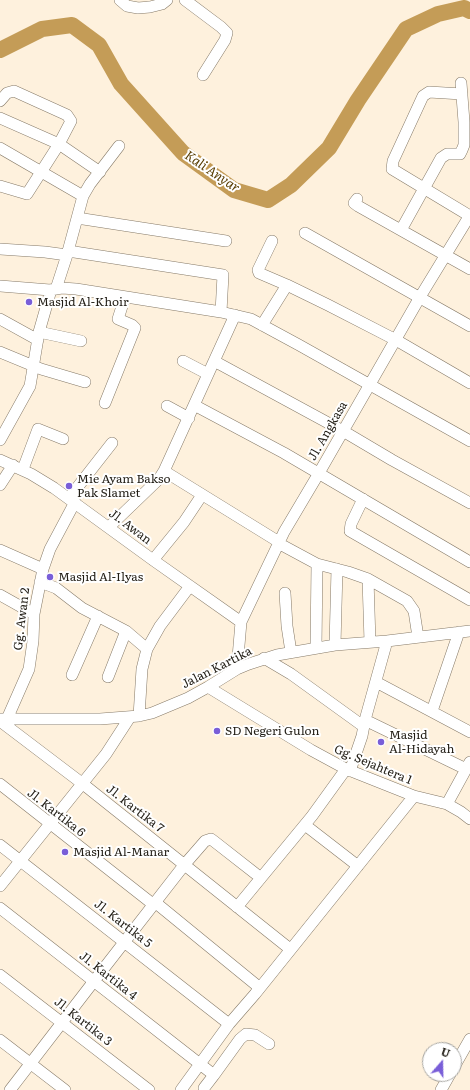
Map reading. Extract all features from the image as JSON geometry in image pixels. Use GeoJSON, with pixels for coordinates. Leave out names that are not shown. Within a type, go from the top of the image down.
{"type":"FeatureCollection","features":[{"type":"Feature","properties":{"kind":"street"},"geometry":{"type":"LineString","coordinates":[[120,0],[127,6],[138,8],[162,4],[167,0]]}},
{"type":"Feature","properties":{"kind":"street"},"geometry":{"type":"LineString","coordinates":[[185,0],[227,33],[225,40],[203,75]]}},
{"type":"Feature","properties":{"kind":"street"},"geometry":{"type":"LineString","coordinates":[[401,230],[423,188],[441,158],[447,154],[460,154],[464,145],[464,122],[461,88],[429,92],[422,96],[392,166],[393,170],[423,188],[470,216]]}},
{"type":"Feature","properties":{"kind":"street"},"geometry":{"type":"LineString","coordinates":[[0,101],[7,93],[11,91],[70,117],[71,121],[59,144],[27,194],[0,186]]}},
{"type":"Feature","properties":{"kind":"street"},"geometry":{"type":"LineString","coordinates":[[0,118],[59,144],[100,172]]}},
{"type":"Feature","properties":{"kind":"street"},"geometry":{"type":"LineString","coordinates":[[0,440],[4,422],[28,392],[32,381],[39,336],[68,253],[83,196],[119,146]]}},
{"type":"Feature","properties":{"kind":"street"},"geometry":{"type":"LineString","coordinates":[[0,148],[83,196]]}},
{"type":"Feature","properties":{"kind":"street"},"geometry":{"type":"LineString","coordinates":[[357,199],[354,203],[358,206],[470,269]]}},
{"type":"Feature","properties":{"kind":"street","name":"Jl. Angkasa"},"geometry":{"type":"LineString","coordinates":[[237,669],[241,622],[278,542],[319,474],[420,297],[470,216]]}},
{"type":"Feature","properties":{"kind":"street"},"geometry":{"type":"LineString","coordinates":[[77,218],[226,241]]}},
{"type":"Feature","properties":{"kind":"street"},"geometry":{"type":"LineString","coordinates":[[305,233],[470,326]]}},
{"type":"Feature","properties":{"kind":"street"},"geometry":{"type":"LineString","coordinates":[[272,241],[258,270],[259,273],[328,305],[396,340],[470,383]]}},
{"type":"Feature","properties":{"kind":"street"},"geometry":{"type":"LineString","coordinates":[[0,249],[68,253],[223,275],[221,312]]}},
{"type":"Feature","properties":{"kind":"street"},"geometry":{"type":"LineString","coordinates":[[262,325],[287,285]]}},
{"type":"Feature","properties":{"kind":"street"},"geometry":{"type":"LineString","coordinates":[[0,286],[54,290],[65,288],[221,312],[250,320],[262,325],[470,441]]}},
{"type":"Feature","properties":{"kind":"street"},"geometry":{"type":"LineString","coordinates":[[105,403],[134,328],[132,325],[118,320],[125,297]]}},
{"type":"Feature","properties":{"kind":"street"},"geometry":{"type":"LineString","coordinates":[[109,527],[159,479],[164,471],[234,315]]}},
{"type":"Feature","properties":{"kind":"street"},"geometry":{"type":"LineString","coordinates":[[0,319],[39,336],[81,341]]}},
{"type":"Feature","properties":{"kind":"street"},"geometry":{"type":"LineString","coordinates":[[0,352],[34,367],[86,382]]}},
{"type":"Feature","properties":{"kind":"street"},"geometry":{"type":"LineString","coordinates":[[183,361],[208,374]]}},
{"type":"Feature","properties":{"kind":"street"},"geometry":{"type":"LineString","coordinates":[[214,361],[343,431],[470,503]]}},
{"type":"Feature","properties":{"kind":"street"},"geometry":{"type":"LineString","coordinates":[[194,405],[253,436],[470,562]]}},
{"type":"Feature","properties":{"kind":"street"},"geometry":{"type":"LineString","coordinates":[[167,406],[189,418]]}},
{"type":"Feature","properties":{"kind":"street"},"geometry":{"type":"LineString","coordinates":[[0,485],[18,467],[38,428],[64,439]]}},
{"type":"Feature","properties":{"kind":"street","name":"Gg. Awan 2"},"geometry":{"type":"LineString","coordinates":[[2,719],[29,669],[34,614],[43,569],[50,549],[72,500],[112,443]]}},
{"type":"Feature","properties":{"kind":"street","name":"Jl. Awan"},"geometry":{"type":"LineString","coordinates":[[0,460],[18,467],[46,482],[241,622]]}},
{"type":"Feature","properties":{"kind":"street"},"geometry":{"type":"LineString","coordinates":[[164,471],[278,542],[317,564],[368,580],[399,596],[410,604],[415,617],[418,637]]}},
{"type":"Feature","properties":{"kind":"street"},"geometry":{"type":"LineString","coordinates":[[153,560],[184,522],[202,495]]}},
{"type":"Feature","properties":{"kind":"street"},"geometry":{"type":"LineString","coordinates":[[363,499],[351,524],[350,531],[470,600]]}},
{"type":"Feature","properties":{"kind":"street"},"geometry":{"type":"LineString","coordinates":[[0,550],[43,569]]}},
{"type":"Feature","properties":{"kind":"street"},"geometry":{"type":"LineString","coordinates":[[316,648],[317,564]]}},
{"type":"Feature","properties":{"kind":"street"},"geometry":{"type":"LineString","coordinates":[[335,645],[336,569]]}},
{"type":"Feature","properties":{"kind":"street"},"geometry":{"type":"LineString","coordinates":[[368,580],[370,642]]}},
{"type":"Feature","properties":{"kind":"street"},"geometry":{"type":"LineString","coordinates":[[40,582],[56,588],[82,608],[126,632],[148,650]]}},
{"type":"Feature","properties":{"kind":"street"},"geometry":{"type":"LineString","coordinates":[[0,886],[83,784],[134,717],[142,669],[148,650],[160,626],[190,586]]}},
{"type":"Feature","properties":{"kind":"street"},"geometry":{"type":"LineString","coordinates":[[285,593],[287,626],[291,652]]}},
{"type":"Feature","properties":{"kind":"street"},"geometry":{"type":"LineString","coordinates":[[0,595],[34,614]]}},
{"type":"Feature","properties":{"kind":"street"},"geometry":{"type":"LineString","coordinates":[[72,675],[98,616]]}},
{"type":"Feature","properties":{"kind":"street"},"geometry":{"type":"LineString","coordinates":[[432,711],[465,631]]}},
{"type":"Feature","properties":{"kind":"street","name":"Jalan Kartika"},"geometry":{"type":"LineString","coordinates":[[2,719],[54,720],[134,717],[167,707],[208,687],[237,669],[264,658],[335,645],[387,641],[465,631]]}},
{"type":"Feature","properties":{"kind":"street"},"geometry":{"type":"LineString","coordinates":[[108,677],[126,632]]}},
{"type":"Feature","properties":{"kind":"street"},"geometry":{"type":"LineString","coordinates":[[237,907],[305,825],[348,770],[362,736],[364,723],[387,641]]}},
{"type":"Feature","properties":{"kind":"street"},"geometry":{"type":"LineString","coordinates":[[264,658],[291,674],[364,723],[468,766],[447,804]]}},
{"type":"Feature","properties":{"kind":"street"},"geometry":{"type":"LineString","coordinates":[[376,682],[470,732]]}},
{"type":"Feature","properties":{"kind":"street","name":"Gg. Sejahtera 1"},"geometry":{"type":"LineString","coordinates":[[208,687],[311,750],[348,770],[414,796],[447,804],[470,819]]}},
{"type":"Feature","properties":{"kind":"street","name":"Jl. Kartika 7"},"geometry":{"type":"LineString","coordinates":[[2,719],[290,949]]}},
{"type":"Feature","properties":{"kind":"street","name":"Jl. Kartika 6"},"geometry":{"type":"LineString","coordinates":[[0,784],[155,904],[260,988]]}},
{"type":"Feature","properties":{"kind":"street"},"geometry":{"type":"LineString","coordinates":[[180,1090],[229,1024],[260,988],[414,796]]}},
{"type":"Feature","properties":{"kind":"street"},"geometry":{"type":"LineString","coordinates":[[305,825],[358,866]]}},
{"type":"Feature","properties":{"kind":"street"},"geometry":{"type":"LineString","coordinates":[[10,1090],[124,942],[203,843],[211,839],[261,878]]}},
{"type":"Feature","properties":{"kind":"street","name":"Jl. Kartika 5"},"geometry":{"type":"LineString","coordinates":[[0,845],[229,1024]]}},
{"type":"Feature","properties":{"kind":"street","name":"Jl. Kartika 4"},"geometry":{"type":"LineString","coordinates":[[0,908],[214,1076]]}},
{"type":"Feature","properties":{"kind":"street","name":"Jl. Kartika 3"},"geometry":{"type":"LineString","coordinates":[[0,975],[149,1090]]}},
{"type":"Feature","properties":{"kind":"street"},"geometry":{"type":"LineString","coordinates":[[204,1088],[243,1036],[248,1034],[255,1035],[270,1044]]}},
{"type":"Feature","properties":{"kind":"street"},"geometry":{"type":"LineString","coordinates":[[462,1053],[470,1039]]}},
{"type":"Feature","properties":{"kind":"street"},"geometry":{"type":"LineString","coordinates":[[0,1040],[65,1090]]}},
{"type":"Feature","properties":{"kind":"waterway","name":"Kali Anyar"},"geometry":{"type":"LineString","coordinates":[[0,50],[42,29],[72,25],[99,45],[121,84],[183,153],[234,190],[268,200],[291,185],[329,148],[358,100],[406,29],[438,14],[464,8],[470,11]]}},
{"type":"Feature","properties":{"kind":"place","name":"Masjid Al-Khoir"},"geometry":{"type":"Point","coordinates":[29,302]}},
{"type":"Feature","properties":{"kind":"place","name":"Mie Ayam Bakso Pak Slamet"},"geometry":{"type":"Point","coordinates":[69,486]}},
{"type":"Feature","properties":{"kind":"place","name":"Masjid Al-Ilyas"},"geometry":{"type":"Point","coordinates":[50,577]}},
{"type":"Feature","properties":{"kind":"place","name":"SD Negeri Gulon"},"geometry":{"type":"Point","coordinates":[217,731]}},
{"type":"Feature","properties":{"kind":"place","name":"Masjid Al-Hidayah"},"geometry":{"type":"Point","coordinates":[381,742]}},
{"type":"Feature","properties":{"kind":"place","name":"Masjid Al-Manar"},"geometry":{"type":"Point","coordinates":[65,852]}}]}
